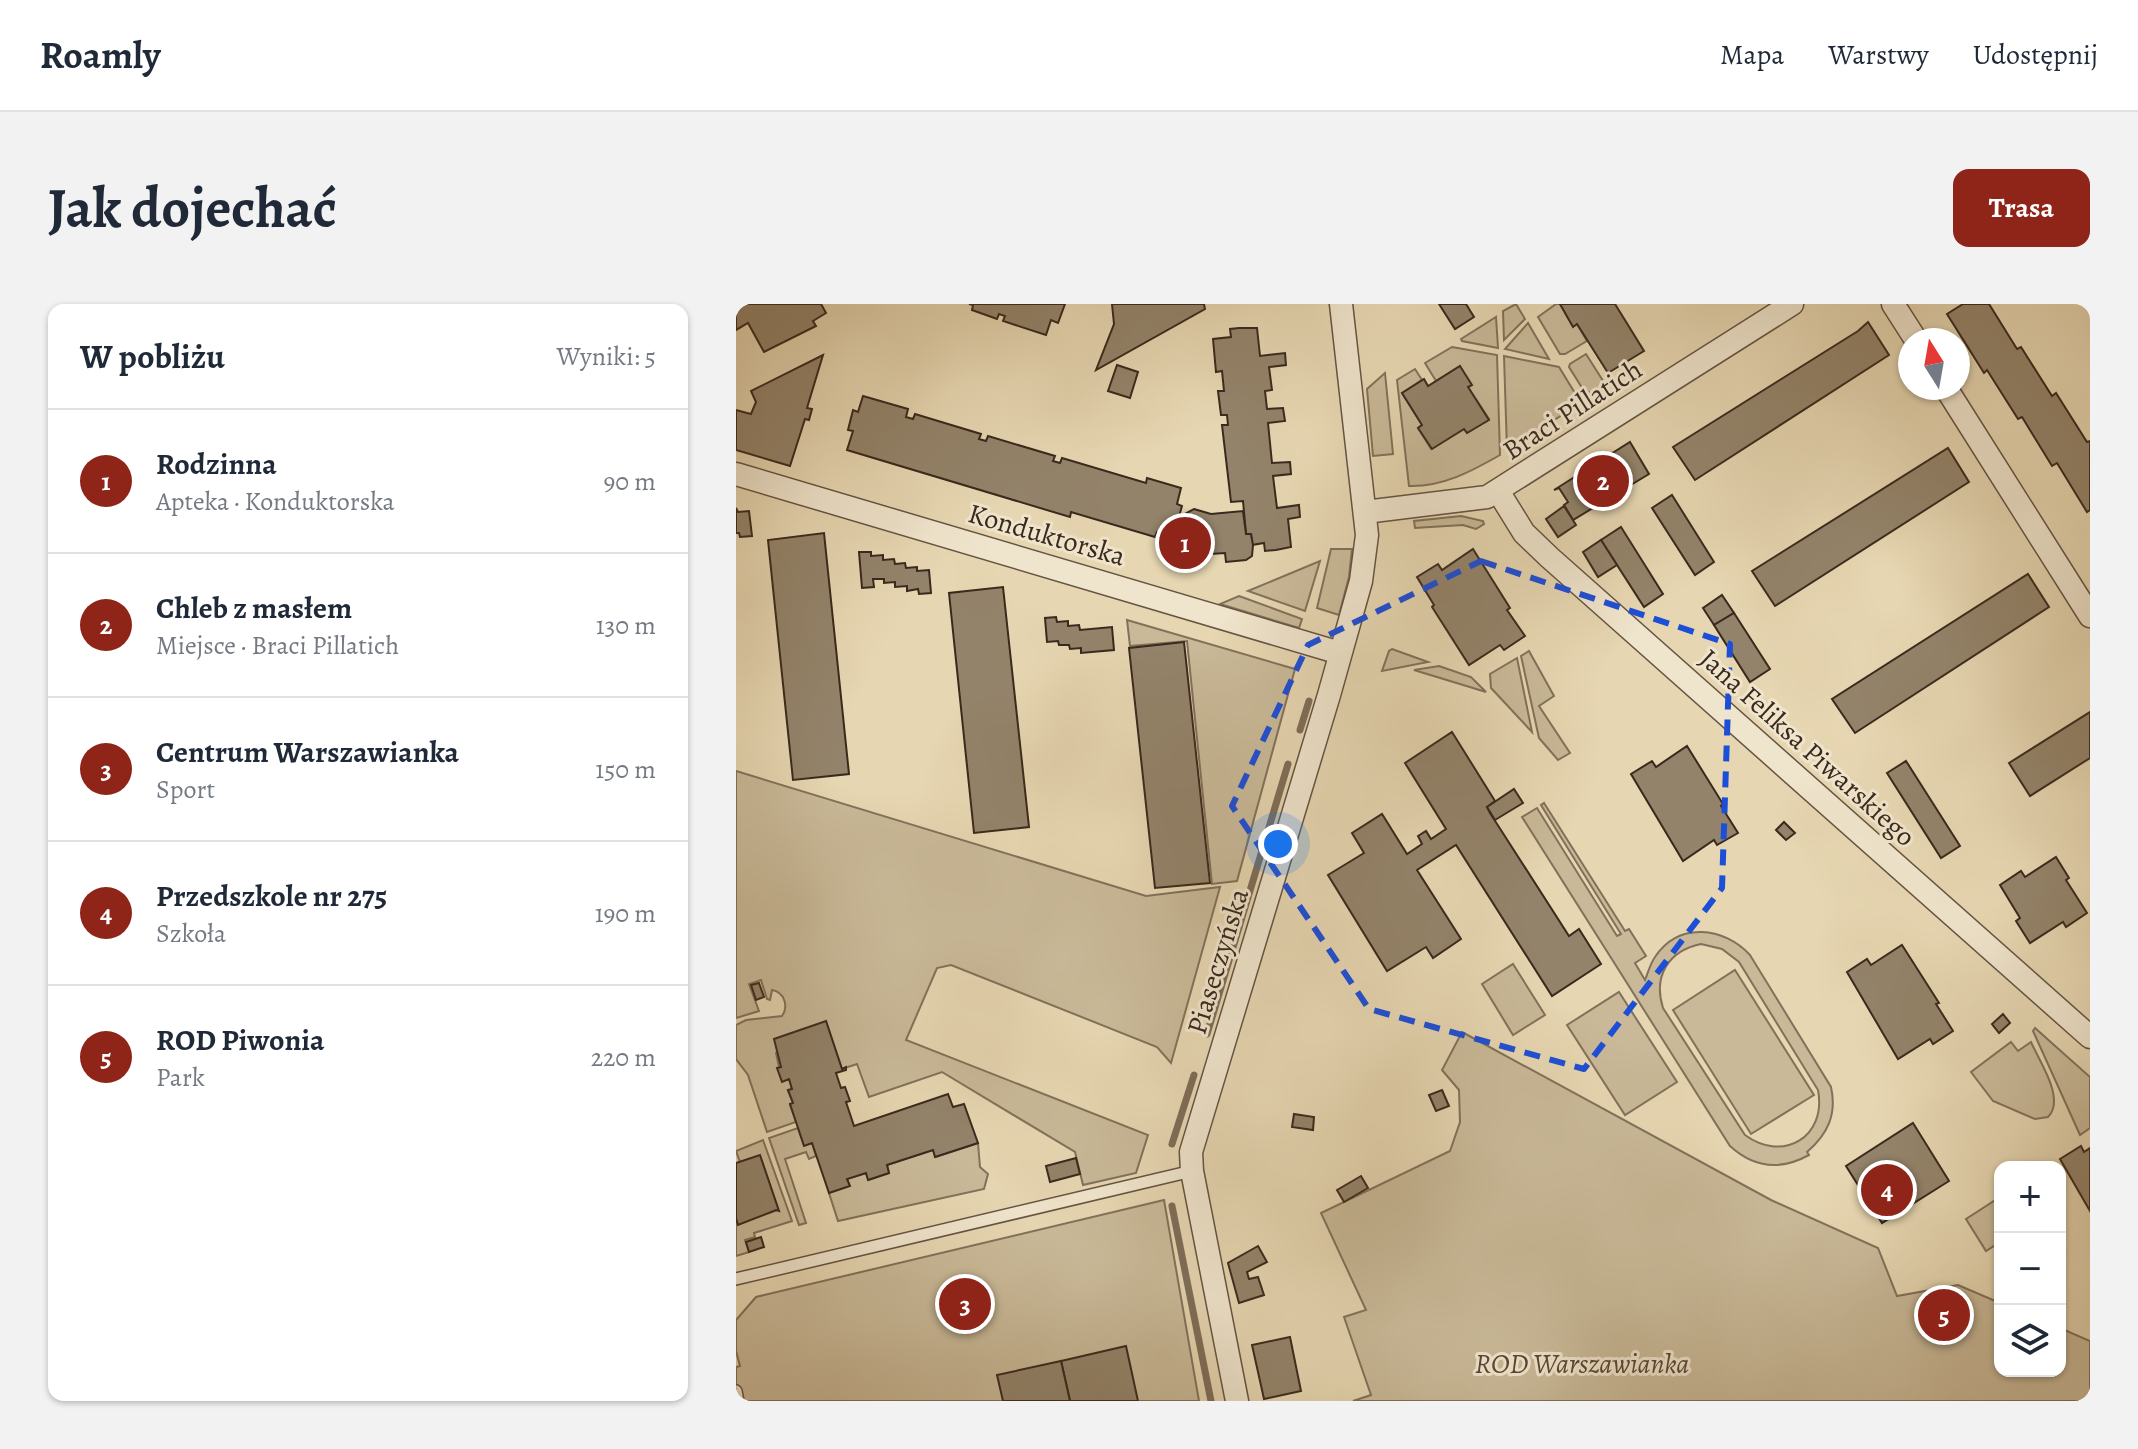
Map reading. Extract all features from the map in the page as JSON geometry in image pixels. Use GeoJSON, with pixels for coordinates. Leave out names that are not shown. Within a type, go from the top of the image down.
{"type":"FeatureCollection","features":[{"type":"Feature","properties":{"kind":"street","name":"Piaseczyńska"},"geometry":{"type":"LineString","coordinates":[[1237,1401],[1192,1171],[1191,1152],[1365,561],[1365,512],[1341,304]]}},
{"type":"Feature","properties":{"kind":"street","name":"Braci Pillatich"},"geometry":{"type":"LineString","coordinates":[[1365,512],[1476,500],[1498,491],[1792,304]]}},
{"type":"Feature","properties":{"kind":"street"},"geometry":{"type":"LineString","coordinates":[[1893,304],[1908,328]]}},
{"type":"Feature","properties":{"kind":"street"},"geometry":{"type":"LineString","coordinates":[[1954,400],[2090,616]]}},
{"type":"Feature","properties":{"kind":"street","name":"Konduktorska"},"geometry":{"type":"LineString","coordinates":[[736,474],[1340,653]]}},
{"type":"Feature","properties":{"kind":"street","name":"Jana Feliksa Piwarskiego"},"geometry":{"type":"LineString","coordinates":[[1498,491],[1524,533],[1549,557],[2090,1037]]}},
{"type":"Feature","properties":{"kind":"lane"},"geometry":{"type":"LineString","coordinates":[[736,1279],[1192,1171]]}},
{"type":"Feature","properties":{"kind":"lane"},"geometry":{"type":"LineString","coordinates":[[736,1391],[738,1401]]}},
{"type":"Feature","properties":{"kind":"highlighted area"},"geometry":{"type":"Polygon","coordinates":[[[1481,561],[1730,644],[1722,888],[1584,1069],[1369,1009],[1232,806],[1308,645],[1481,561]]]}},
{"type":"Feature","properties":{"kind":"green space"},"geometry":{"type":"Polygon","coordinates":[[[1516,304],[1525,319],[1504,340],[1503,311],[1516,304]]]}},
{"type":"Feature","properties":{"kind":"green space"},"geometry":{"type":"Polygon","coordinates":[[[1560,304],[1573,326],[1577,324],[1587,341],[1565,354],[1560,354],[1538,317],[1560,304]]]}},
{"type":"Feature","properties":{"kind":"green space"},"geometry":{"type":"Polygon","coordinates":[[[1496,317],[1498,348],[1462,341],[1461,339],[1496,317]]]}},
{"type":"Feature","properties":{"kind":"green space"},"geometry":{"type":"Polygon","coordinates":[[[1528,323],[1549,359],[1505,349],[1528,323]]]}},
{"type":"Feature","properties":{"kind":"green space"},"geometry":{"type":"Polygon","coordinates":[[[1452,347],[1497,355],[1500,455],[1445,481],[1409,486],[1397,380],[1415,369],[1422,380],[1402,393],[1422,425],[1418,428],[1431,449],[1464,429],[1467,433],[1489,419],[1468,387],[1460,367],[1436,381],[1425,363],[1452,347]]]}},
{"type":"Feature","properties":{"kind":"green space"},"geometry":{"type":"Polygon","coordinates":[[[1586,354],[1605,384],[1605,388],[1594,394],[1584,391],[1569,367],[1586,354]]]}},
{"type":"Feature","properties":{"kind":"green space"},"geometry":{"type":"Polygon","coordinates":[[[1504,356],[1559,367],[1581,403],[1507,450],[1504,356]]]}},
{"type":"Feature","properties":{"kind":"green space"},"geometry":{"type":"Polygon","coordinates":[[[1385,373],[1393,454],[1373,456],[1367,389],[1385,373]]]}},
{"type":"Feature","properties":{"kind":"green space"},"geometry":{"type":"Polygon","coordinates":[[[1461,516],[1483,521],[1484,524],[1476,529],[1463,525],[1415,528],[1414,521],[1461,516]]]}},
{"type":"Feature","properties":{"kind":"green space"},"geometry":{"type":"Polygon","coordinates":[[[1331,549],[1352,549],[1349,577],[1339,615],[1317,608],[1331,549]]]}},
{"type":"Feature","properties":{"kind":"green space"},"geometry":{"type":"Polygon","coordinates":[[[1320,561],[1305,611],[1248,591],[1320,561]]]}},
{"type":"Feature","properties":{"kind":"green space"},"geometry":{"type":"Polygon","coordinates":[[[1239,596],[1302,619],[1299,628],[1220,604],[1239,596]]]}},
{"type":"Feature","properties":{"kind":"green space"},"geometry":{"type":"Polygon","coordinates":[[[1127,620],[1295,669],[1237,881],[1212,884],[1187,641],[1130,646],[1127,620]]]}},
{"type":"Feature","properties":{"kind":"green space"},"geometry":{"type":"Polygon","coordinates":[[[1392,649],[1428,662],[1382,671],[1392,649]]]}},
{"type":"Feature","properties":{"kind":"green space"},"geometry":{"type":"Polygon","coordinates":[[[1529,651],[1554,696],[1539,706],[1570,753],[1558,760],[1539,738],[1521,656],[1529,651]]]}},
{"type":"Feature","properties":{"kind":"green space"},"geometry":{"type":"Polygon","coordinates":[[[1517,658],[1532,732],[1491,688],[1490,674],[1517,658]]]}},
{"type":"Feature","properties":{"kind":"green space"},"geometry":{"type":"Polygon","coordinates":[[[1439,666],[1471,677],[1486,692],[1414,670],[1439,666]]]}},
{"type":"Feature","properties":{"kind":"green space"},"geometry":{"type":"Polygon","coordinates":[[[736,771],[1146,896],[1220,887],[1171,1063],[1157,1047],[951,965],[937,968],[906,1040],[1148,1135],[1136,1173],[1083,1185],[1075,1152],[942,1072],[869,1097],[857,1064],[842,1069],[826,1021],[776,1053],[782,1081],[789,1079],[792,1089],[788,1091],[796,1122],[767,1132],[748,1075],[736,1059],[736,1025],[746,1020],[782,1016],[785,1004],[782,996],[772,990],[770,1000],[767,999],[761,980],[749,984],[759,1011],[736,1018],[736,771]]]}},
{"type":"Feature","properties":{"kind":"green space"},"geometry":{"type":"Polygon","coordinates":[[[1544,803],[1625,931],[1629,929],[1646,956],[1635,963],[1645,980],[1653,960],[1665,945],[1689,933],[1702,932],[1728,938],[1750,955],[1831,1087],[1832,1115],[1825,1131],[1807,1152],[1809,1155],[1788,1163],[1768,1165],[1748,1159],[1730,1146],[1522,817],[1537,808],[1617,936],[1621,934],[1541,805],[1544,803]],[[1701,944],[1689,947],[1672,959],[1660,985],[1663,1008],[1745,1135],[1759,1143],[1774,1146],[1799,1141],[1816,1121],[1818,1090],[1739,962],[1722,949],[1701,944]]]}},
{"type":"Feature","properties":{"kind":"green space"},"geometry":{"type":"Polygon","coordinates":[[[1513,964],[1545,1015],[1513,1035],[1482,984],[1513,964]]]}},
{"type":"Feature","properties":{"kind":"green space"},"geometry":{"type":"Polygon","coordinates":[[[1735,970],[1814,1095],[1751,1134],[1673,1010],[1735,970]]]}},
{"type":"Feature","properties":{"kind":"green space"},"geometry":{"type":"Polygon","coordinates":[[[1619,992],[1677,1082],[1625,1115],[1567,1025],[1619,992]]]}},
{"type":"Feature","properties":{"kind":"green space"},"geometry":{"type":"Polygon","coordinates":[[[2035,1028],[2090,1077],[2090,1128],[2080,1135],[2033,1031],[2035,1028]]]}},
{"type":"Feature","properties":{"kind":"green space","name":"ROD Warszawianka"},"geometry":{"type":"Polygon","coordinates":[[[1462,1032],[1771,1200],[1878,1248],[1897,1296],[1958,1285],[1994,1300],[1994,1377],[2066,1377],[2066,1331],[2090,1341],[2090,1401],[1353,1401],[1371,1395],[1344,1317],[1366,1310],[1321,1213],[1450,1151],[1460,1122],[1459,1090],[1442,1070],[1462,1032]]]}},
{"type":"Feature","properties":{"kind":"green space"},"geometry":{"type":"Polygon","coordinates":[[[2011,1042],[2018,1051],[2031,1042],[2045,1069],[2054,1100],[2048,1117],[2035,1119],[1993,1101],[1971,1072],[2011,1042]]]}},
{"type":"Feature","properties":{"kind":"green space"},"geometry":{"type":"Polygon","coordinates":[[[798,1128],[804,1145],[812,1143],[816,1156],[809,1159],[806,1152],[785,1159],[806,1223],[799,1225],[769,1138],[798,1128]]]}},
{"type":"Feature","properties":{"kind":"green space"},"geometry":{"type":"Polygon","coordinates":[[[763,1140],[792,1221],[754,1233],[755,1237],[745,1240],[749,1252],[736,1256],[736,1218],[739,1224],[778,1210],[760,1156],[740,1162],[736,1151],[763,1140]]]}},
{"type":"Feature","properties":{"kind":"green space"},"geometry":{"type":"Polygon","coordinates":[[[978,1143],[980,1167],[988,1174],[984,1189],[838,1221],[829,1193],[849,1186],[847,1179],[866,1173],[869,1180],[889,1173],[887,1165],[933,1150],[936,1157],[978,1143]]]}},
{"type":"Feature","properties":{"kind":"green space"},"geometry":{"type":"Polygon","coordinates":[[[1164,1200],[1199,1401],[736,1401],[736,1367],[740,1366],[736,1351],[736,1320],[756,1297],[1164,1200]]]}},
{"type":"Feature","properties":{"kind":"green space"},"geometry":{"type":"Polygon","coordinates":[[[1994,1201],[1994,1246],[1986,1251],[1966,1219],[1994,1201]]]}},
{"type":"Feature","properties":{"kind":"building"},"geometry":{"type":"Polygon","coordinates":[[[736,304],[821,304],[826,313],[813,321],[816,326],[764,352],[748,323],[736,330],[736,304]]]}},
{"type":"Feature","properties":{"kind":"building"},"geometry":{"type":"Polygon","coordinates":[[[969,304],[1065,304],[1058,323],[1051,320],[1046,335],[1003,321],[1005,316],[999,314],[997,319],[972,310],[973,305],[969,304]]]}},
{"type":"Feature","properties":{"kind":"building"},"geometry":{"type":"Polygon","coordinates":[[[1112,304],[1204,304],[1205,309],[1096,370],[1114,324],[1112,304]]]}},
{"type":"Feature","properties":{"kind":"building"},"geometry":{"type":"Polygon","coordinates":[[[1439,304],[1466,304],[1474,317],[1455,329],[1439,304]]]}},
{"type":"Feature","properties":{"kind":"building"},"geometry":{"type":"Polygon","coordinates":[[[1560,304],[1615,304],[1644,351],[1608,373],[1577,324],[1573,327],[1560,304]]]}},
{"type":"Feature","properties":{"kind":"building"},"geometry":{"type":"Polygon","coordinates":[[[1963,304],[1989,304],[2052,396],[2056,393],[2087,442],[2090,441],[2090,510],[2087,512],[2057,463],[2052,466],[2022,417],[2018,419],[1987,370],[1984,373],[1970,351],[1970,328],[1956,328],[1947,314],[1963,304]]]}},
{"type":"Feature","properties":{"kind":"building"},"geometry":{"type":"Polygon","coordinates":[[[1868,322],[1889,355],[1695,480],[1673,447],[1868,322]]]}},
{"type":"Feature","properties":{"kind":"building"},"geometry":{"type":"Polygon","coordinates":[[[1257,328],[1260,356],[1285,353],[1286,365],[1269,367],[1272,390],[1265,391],[1267,409],[1283,408],[1285,421],[1268,423],[1272,463],[1290,462],[1291,474],[1273,476],[1277,508],[1299,505],[1300,517],[1288,519],[1291,547],[1265,551],[1264,543],[1252,545],[1251,534],[1246,534],[1243,501],[1231,502],[1222,425],[1228,425],[1227,415],[1221,415],[1218,391],[1224,391],[1222,371],[1216,372],[1213,339],[1231,337],[1230,329],[1257,328]]]}},
{"type":"Feature","properties":{"kind":"building"},"geometry":{"type":"Polygon","coordinates":[[[823,355],[807,408],[812,409],[809,420],[805,419],[790,466],[736,450],[736,410],[751,414],[756,402],[751,391],[823,355]]]}},
{"type":"Feature","properties":{"kind":"building"},"geometry":{"type":"Polygon","coordinates":[[[1117,365],[1138,372],[1130,398],[1108,391],[1117,365]]]}},
{"type":"Feature","properties":{"kind":"building"},"geometry":{"type":"Polygon","coordinates":[[[1460,366],[1472,385],[1468,387],[1489,420],[1467,433],[1464,429],[1432,449],[1418,428],[1422,425],[1402,393],[1424,379],[1428,386],[1460,366]]]}},
{"type":"Feature","properties":{"kind":"building"},"geometry":{"type":"Polygon","coordinates":[[[863,396],[908,409],[906,417],[913,419],[915,414],[981,434],[979,439],[986,441],[988,436],[1055,456],[1053,461],[1060,463],[1062,458],[1146,483],[1147,478],[1181,488],[1177,504],[1182,506],[1173,537],[1157,532],[1155,537],[1071,512],[1070,517],[847,450],[853,431],[848,430],[853,410],[858,412],[863,396]]]}},
{"type":"Feature","properties":{"kind":"building"},"geometry":{"type":"Polygon","coordinates":[[[1630,442],[1649,474],[1573,520],[1564,505],[1568,502],[1559,488],[1554,490],[1630,442]]]}},
{"type":"Feature","properties":{"kind":"building"},"geometry":{"type":"Polygon","coordinates":[[[1948,448],[1969,482],[1775,606],[1752,571],[1948,448]]]}},
{"type":"Feature","properties":{"kind":"building"},"geometry":{"type":"Polygon","coordinates":[[[1672,495],[1714,562],[1695,575],[1652,508],[1672,495]]]}},
{"type":"Feature","properties":{"kind":"building"},"geometry":{"type":"Polygon","coordinates":[[[1564,506],[1576,525],[1558,537],[1546,519],[1564,506]]]}},
{"type":"Feature","properties":{"kind":"building"},"geometry":{"type":"Polygon","coordinates":[[[736,508],[738,512],[749,511],[752,536],[740,537],[736,533],[736,508]]]}},
{"type":"Feature","properties":{"kind":"building"},"geometry":{"type":"Polygon","coordinates":[[[1194,509],[1211,514],[1243,511],[1246,534],[1251,534],[1252,556],[1246,560],[1226,562],[1225,553],[1178,556],[1171,544],[1178,520],[1183,522],[1185,514],[1194,509]]]}},
{"type":"Feature","properties":{"kind":"building"},"geometry":{"type":"Polygon","coordinates":[[[1621,527],[1663,594],[1644,607],[1601,540],[1621,527]]]}},
{"type":"Feature","properties":{"kind":"building"},"geometry":{"type":"Polygon","coordinates":[[[824,533],[849,774],[793,780],[768,540],[824,533]]]}},
{"type":"Feature","properties":{"kind":"building"},"geometry":{"type":"Polygon","coordinates":[[[1601,540],[1617,565],[1598,577],[1583,552],[1601,540]]]}},
{"type":"Feature","properties":{"kind":"building"},"geometry":{"type":"Polygon","coordinates":[[[1473,549],[1525,636],[1504,650],[1500,645],[1469,665],[1417,577],[1438,564],[1442,570],[1473,549]]]}},
{"type":"Feature","properties":{"kind":"building"},"geometry":{"type":"Polygon","coordinates":[[[859,552],[871,552],[871,556],[883,555],[883,560],[894,559],[895,564],[905,563],[906,568],[917,567],[917,571],[929,570],[931,593],[919,594],[918,589],[907,591],[907,586],[895,587],[895,582],[884,583],[884,579],[873,579],[874,587],[862,588],[859,552]]]}},
{"type":"Feature","properties":{"kind":"building"},"geometry":{"type":"Polygon","coordinates":[[[2028,574],[2049,607],[1855,733],[1832,699],[2028,574]]]}},
{"type":"Feature","properties":{"kind":"building"},"geometry":{"type":"Polygon","coordinates":[[[1003,587],[1029,827],[974,833],[949,593],[1003,587]]]}},
{"type":"Feature","properties":{"kind":"building"},"geometry":{"type":"Polygon","coordinates":[[[1722,595],[1734,613],[1714,625],[1703,608],[1722,595]]]}},
{"type":"Feature","properties":{"kind":"building"},"geometry":{"type":"Polygon","coordinates":[[[1734,613],[1770,669],[1750,682],[1714,625],[1734,613]]]}},
{"type":"Feature","properties":{"kind":"building"},"geometry":{"type":"Polygon","coordinates":[[[1056,617],[1057,622],[1068,621],[1068,626],[1079,625],[1080,630],[1112,627],[1114,650],[1081,653],[1081,648],[1070,649],[1069,645],[1059,645],[1058,641],[1047,642],[1045,618],[1056,617]]]}},
{"type":"Feature","properties":{"kind":"building"},"geometry":{"type":"Polygon","coordinates":[[[1184,642],[1210,883],[1155,888],[1129,648],[1184,642]]]}},
{"type":"Feature","properties":{"kind":"building"},"geometry":{"type":"Polygon","coordinates":[[[2090,712],[2090,758],[2030,796],[2009,763],[2090,712]]]}},
{"type":"Feature","properties":{"kind":"building"},"geometry":{"type":"Polygon","coordinates":[[[1452,732],[1495,801],[1487,807],[1490,813],[1569,936],[1579,929],[1601,964],[1552,996],[1456,845],[1417,870],[1461,939],[1433,958],[1426,947],[1387,971],[1328,875],[1364,853],[1352,833],[1382,814],[1407,854],[1422,844],[1418,836],[1426,831],[1431,839],[1446,829],[1405,763],[1452,732]]]}},
{"type":"Feature","properties":{"kind":"building"},"geometry":{"type":"Polygon","coordinates":[[[1687,746],[1738,833],[1717,845],[1714,840],[1683,861],[1631,774],[1652,761],[1656,767],[1687,746]]]}},
{"type":"Feature","properties":{"kind":"building"},"geometry":{"type":"Polygon","coordinates":[[[1906,761],[1960,846],[1941,858],[1887,773],[1906,761]]]}},
{"type":"Feature","properties":{"kind":"building"},"geometry":{"type":"Polygon","coordinates":[[[1514,789],[1523,803],[1495,820],[1487,807],[1514,789]]]}},
{"type":"Feature","properties":{"kind":"building"},"geometry":{"type":"Polygon","coordinates":[[[1784,822],[1795,833],[1786,840],[1776,830],[1784,822]]]}},
{"type":"Feature","properties":{"kind":"building"},"geometry":{"type":"Polygon","coordinates":[[[2056,857],[2087,913],[2066,927],[2063,922],[2030,943],[2016,921],[2020,918],[2000,885],[2021,871],[2025,877],[2056,857]]]}},
{"type":"Feature","properties":{"kind":"building"},"geometry":{"type":"Polygon","coordinates":[[[1902,945],[1953,1031],[1933,1044],[1930,1039],[1898,1059],[1847,972],[1867,959],[1871,965],[1902,945]]]}},
{"type":"Feature","properties":{"kind":"building"},"geometry":{"type":"Polygon","coordinates":[[[759,983],[764,997],[756,1000],[751,985],[759,983]]]}},
{"type":"Feature","properties":{"kind":"building"},"geometry":{"type":"Polygon","coordinates":[[[2003,1014],[2010,1023],[1999,1033],[1992,1024],[2003,1014]]]}},
{"type":"Feature","properties":{"kind":"building"},"geometry":{"type":"Polygon","coordinates":[[[826,1021],[842,1069],[846,1067],[846,1070],[836,1073],[850,1101],[846,1102],[854,1126],[948,1094],[953,1107],[964,1104],[978,1143],[935,1157],[933,1150],[887,1165],[889,1173],[868,1180],[866,1173],[847,1179],[850,1186],[829,1193],[812,1143],[804,1146],[790,1104],[793,1103],[788,1090],[792,1089],[789,1079],[782,1082],[777,1068],[781,1067],[774,1039],[826,1021]]]}},
{"type":"Feature","properties":{"kind":"building"},"geometry":{"type":"Polygon","coordinates":[[[1442,1090],[1449,1106],[1436,1111],[1429,1095],[1442,1090]]]}},
{"type":"Feature","properties":{"kind":"building"},"geometry":{"type":"Polygon","coordinates":[[[1294,1114],[1314,1117],[1313,1130],[1292,1127],[1294,1114]]]}},
{"type":"Feature","properties":{"kind":"building"},"geometry":{"type":"Polygon","coordinates":[[[1913,1123],[1949,1181],[1882,1223],[1846,1166],[1913,1123]]]}},
{"type":"Feature","properties":{"kind":"building"},"geometry":{"type":"Polygon","coordinates":[[[2081,1146],[2084,1152],[2090,1148],[2090,1211],[2066,1169],[2066,1161],[2060,1159],[2081,1146]]]}},
{"type":"Feature","properties":{"kind":"building"},"geometry":{"type":"Polygon","coordinates":[[[760,1155],[779,1211],[738,1225],[736,1163],[760,1155]]]}},
{"type":"Feature","properties":{"kind":"building"},"geometry":{"type":"Polygon","coordinates":[[[1076,1158],[1080,1174],[1050,1182],[1046,1166],[1076,1158]]]}},
{"type":"Feature","properties":{"kind":"building"},"geometry":{"type":"Polygon","coordinates":[[[1361,1176],[1368,1188],[1344,1202],[1337,1190],[1361,1176]]]}},
{"type":"Feature","properties":{"kind":"building"},"geometry":{"type":"Polygon","coordinates":[[[761,1237],[764,1247],[749,1252],[746,1242],[761,1237]]]}},
{"type":"Feature","properties":{"kind":"building"},"geometry":{"type":"Polygon","coordinates":[[[1258,1246],[1267,1262],[1247,1272],[1249,1279],[1258,1277],[1264,1295],[1239,1303],[1228,1263],[1258,1246]]]}},
{"type":"Feature","properties":{"kind":"building"},"geometry":{"type":"Polygon","coordinates":[[[1290,1337],[1301,1391],[1264,1399],[1252,1345],[1290,1337]]]}},
{"type":"Feature","properties":{"kind":"building"},"geometry":{"type":"Polygon","coordinates":[[[1126,1346],[1138,1401],[1070,1401],[1061,1361],[1126,1346]]]}},
{"type":"Feature","properties":{"kind":"building"},"geometry":{"type":"Polygon","coordinates":[[[1061,1361],[1070,1401],[1003,1401],[997,1375],[1061,1361]]]}},
{"type":"Feature","properties":{"kind":"waterway"},"geometry":{"type":"LineString","coordinates":[[1300,730],[1309,701]]}},
{"type":"Feature","properties":{"kind":"waterway"},"geometry":{"type":"LineString","coordinates":[[1207,1034],[1288,764]]}},
{"type":"Feature","properties":{"kind":"waterway"},"geometry":{"type":"LineString","coordinates":[[1172,1144],[1194,1075]]}},
{"type":"Feature","properties":{"kind":"waterway"},"geometry":{"type":"LineString","coordinates":[[1172,1206],[1211,1401]]}},
{"type":"Feature","properties":{"kind":"place","name":"Chleb z masłem"},"geometry":{"type":"Point","coordinates":[1603,481]}},
{"type":"Feature","properties":{"kind":"place","name":"Rodzinna"},"geometry":{"type":"Point","coordinates":[1185,543]}},
{"type":"Feature","properties":{"kind":"place","name":"Przedszkole nr 275"},"geometry":{"type":"Point","coordinates":[1887,1190]}},
{"type":"Feature","properties":{"kind":"place","name":"Centrum Warszawianka"},"geometry":{"type":"Point","coordinates":[965,1304]}},
{"type":"Feature","properties":{"kind":"place","name":"ROD Piwonia"},"geometry":{"type":"Point","coordinates":[1944,1315]}}]}
